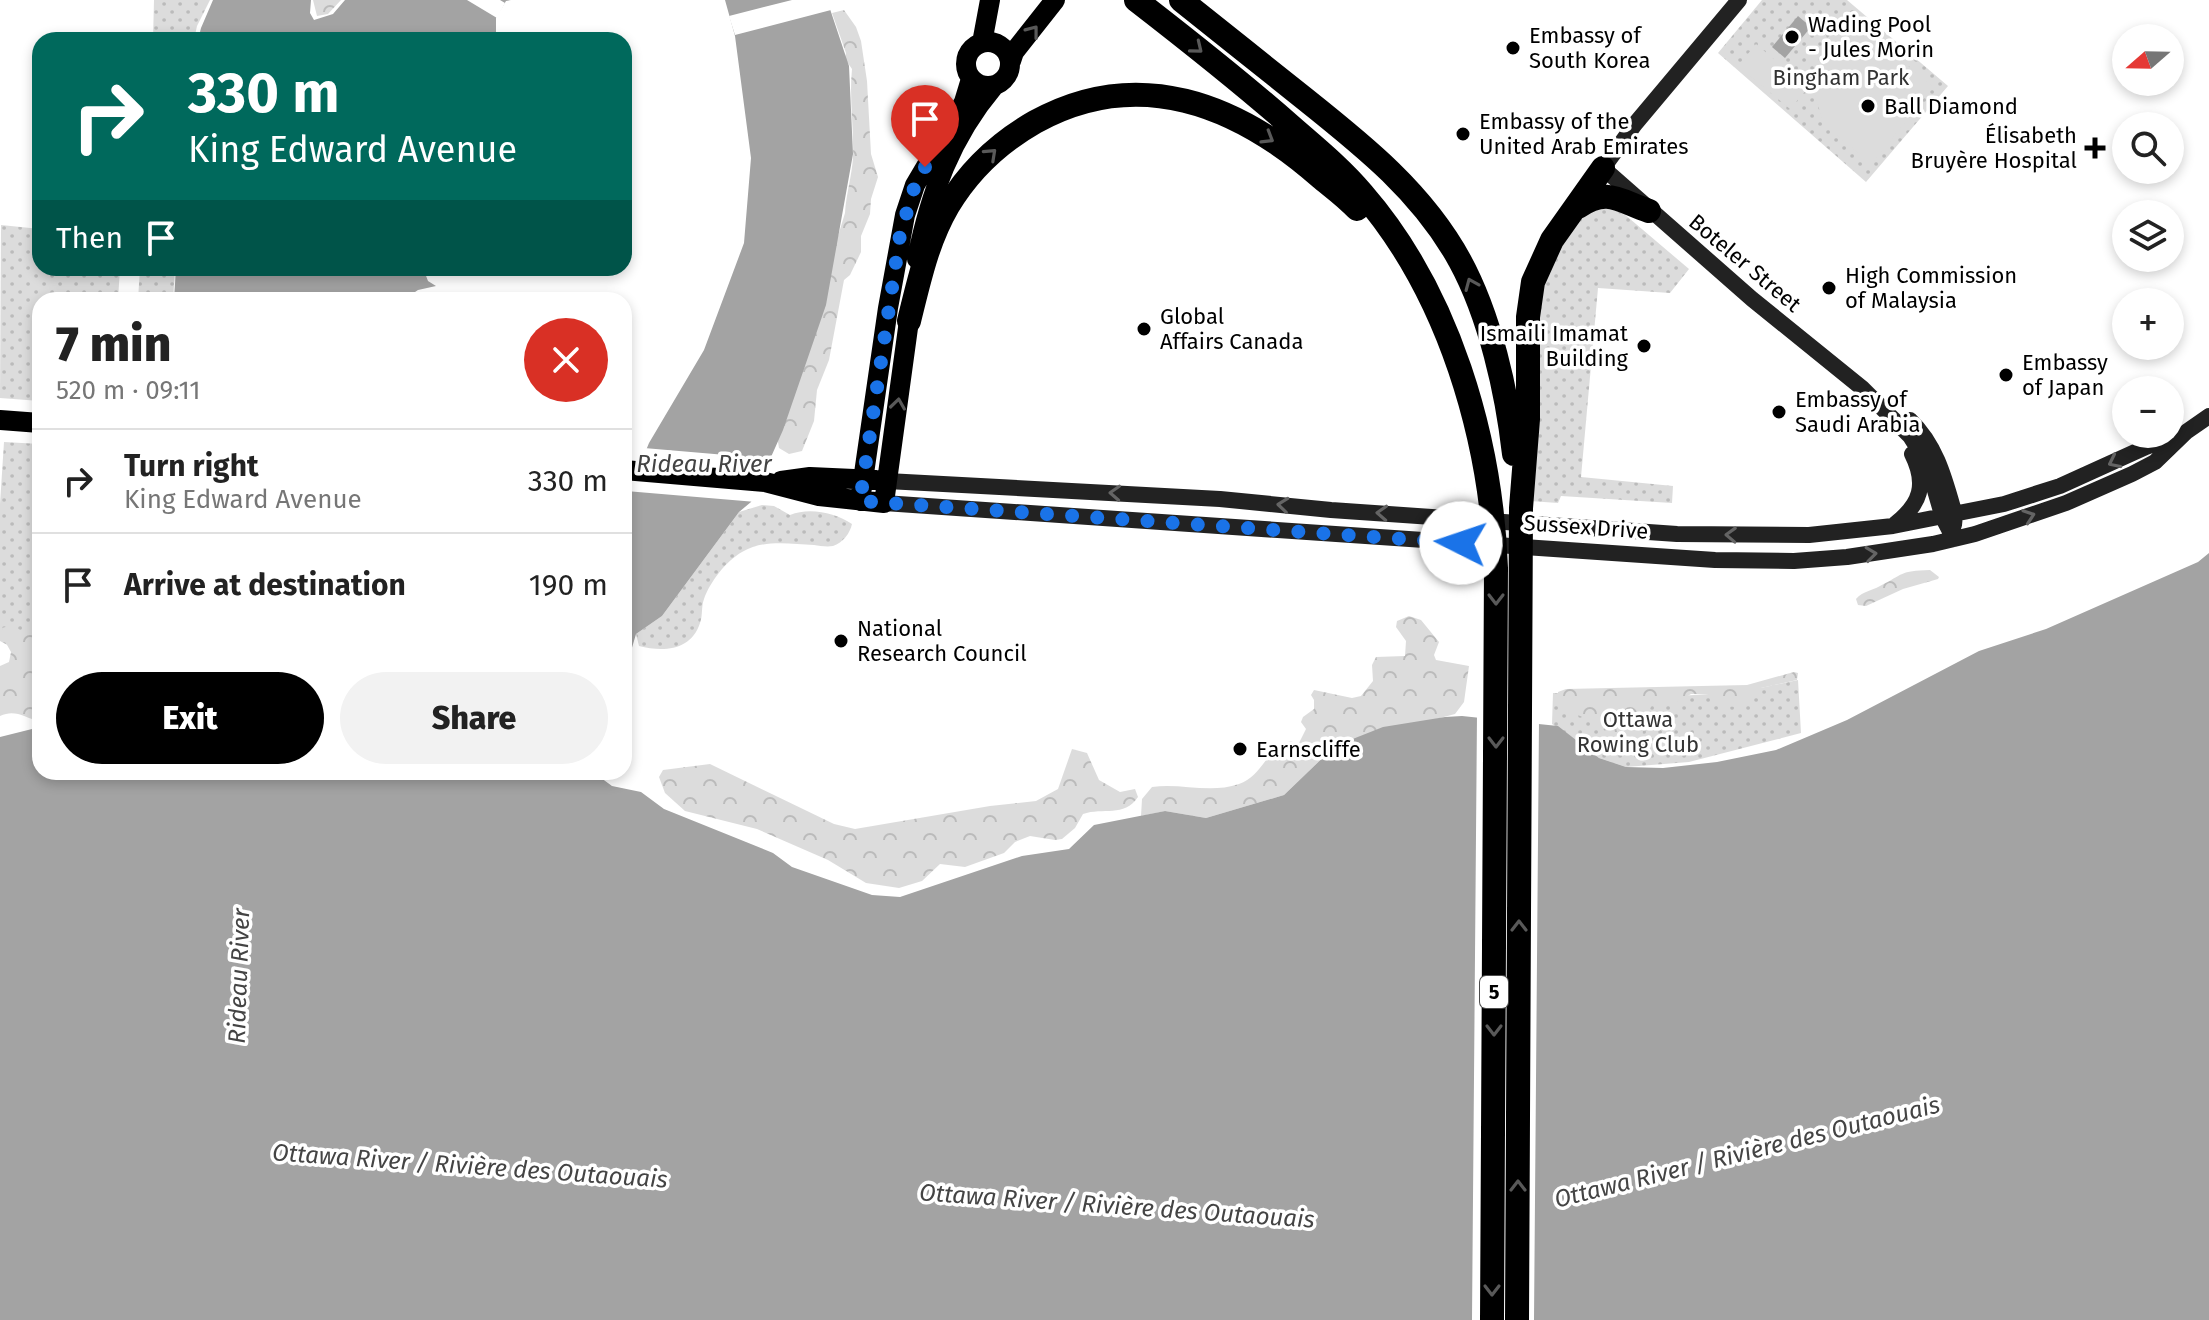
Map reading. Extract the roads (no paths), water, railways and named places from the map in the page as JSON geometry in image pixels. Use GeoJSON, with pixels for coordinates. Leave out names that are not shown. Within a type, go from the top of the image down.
{"type":"FeatureCollection","features":[{"type":"Feature","properties":{"kind":"highway"},"geometry":{"type":"LineString","coordinates":[[1136,0],[1321,152],[1362,193],[1416,274]]}},
{"type":"Feature","properties":{"kind":"highway"},"geometry":{"type":"LineString","coordinates":[[1181,0],[1381,161],[1415,196],[1446,238],[1472,285],[1489,334],[1510,421],[1521,508]]}},
{"type":"Feature","properties":{"kind":"highway"},"geometry":{"type":"LineString","coordinates":[[909,321],[927,252],[949,205],[979,165],[1028,126],[1060,110],[1087,100],[1125,94],[1162,95],[1197,103],[1236,120],[1278,144],[1351,203],[1416,274]]}},
{"type":"Feature","properties":{"kind":"highway"},"geometry":{"type":"LineString","coordinates":[[1521,508],[1533,282],[1544,254],[1603,168]]}},
{"type":"Feature","properties":{"kind":"highway"},"geometry":{"type":"LineString","coordinates":[[1576,208],[1601,195],[1609,195],[1649,211]]}},
{"type":"Feature","properties":{"kind":"highway","name":"5"},"geometry":{"type":"LineString","coordinates":[[1416,274],[1441,323],[1460,372],[1485,461],[1495,552],[1492,1320]]}},
{"type":"Feature","properties":{"kind":"highway","name":"5"},"geometry":{"type":"LineString","coordinates":[[1517,1320],[1521,508]]}},
{"type":"Feature","properties":{"kind":"main road"},"geometry":{"type":"LineString","coordinates":[[982,43],[990,0]]}},
{"type":"Feature","properties":{"kind":"main road"},"geometry":{"type":"LineString","coordinates":[[884,503],[914,271],[931,198],[954,143],[976,108],[1008,75],[1014,52],[1055,0]]}},
{"type":"Feature","properties":{"kind":"main road"},"geometry":{"type":"LineString","coordinates":[[1603,168],[1635,124],[1739,0]]}},
{"type":"Feature","properties":{"kind":"main road"},"geometry":{"type":"LineString","coordinates":[[860,501],[890,294],[905,215],[915,185],[964,102],[971,79],[966,61],[972,49],[982,43],[993,43],[1003,47],[1011,61]]}},
{"type":"Feature","properties":{"kind":"main road"},"geometry":{"type":"LineString","coordinates":[[971,79],[984,86],[994,86]]}},
{"type":"Feature","properties":{"kind":"main road","name":"Boteler Street"},"geometry":{"type":"LineString","coordinates":[[1603,168],[1769,313],[1862,388],[1889,415],[1921,451],[1949,516]]}},
{"type":"Feature","properties":{"kind":"main road","name":"Boteler Street"},"geometry":{"type":"LineString","coordinates":[[1862,388],[1897,410],[1926,438],[1944,477],[1954,539]]}},
{"type":"Feature","properties":{"kind":"main road"},"geometry":{"type":"LineString","coordinates":[[1889,415],[1915,459],[1920,488],[1914,507],[1893,526]]}},
{"type":"Feature","properties":{"kind":"main road","name":"Sussex Drive"},"geometry":{"type":"LineString","coordinates":[[632,471],[765,482],[819,496],[884,503],[1715,560],[1794,561],[1888,552],[1954,539],[2037,513],[2155,462],[2186,432],[2209,416]]}},
{"type":"Feature","properties":{"kind":"main road"},"geometry":{"type":"LineString","coordinates":[[0,420],[32,422]]}},
{"type":"Feature","properties":{"kind":"main road","name":"Sussex Drive"},"geometry":{"type":"LineString","coordinates":[[765,482],[810,477],[1193,497],[1577,527],[1746,536],[1830,533],[1893,526],[2004,504],[2060,486],[2186,432]]}},
{"type":"Feature","properties":{"kind":"main road"},"geometry":{"type":"LineString","coordinates":[[1192,524],[1193,497]]}},
{"type":"Feature","properties":{"kind":"water"},"geometry":{"type":"Polygon","coordinates":[[[213,0],[311,0],[310,13],[314,20],[333,14],[345,0],[511,0],[506,1],[496,18],[496,32],[200,32],[213,0]]]}},
{"type":"Feature","properties":{"kind":"water","name":"Rideau River"},"geometry":{"type":"Polygon","coordinates":[[[725,0],[827,0],[849,66],[853,154],[826,305],[783,430],[751,502],[739,512],[662,616],[636,634],[632,648],[632,484],[649,443],[704,350],[744,243],[751,158],[735,36],[725,0]]]}},
{"type":"Feature","properties":{"kind":"water","name":"Wading Pool - Jules Morin"},"geometry":{"type":"Polygon","coordinates":[[[1798,16],[1811,27],[1785,58],[1772,47],[1798,16]]]}},
{"type":"Feature","properties":{"kind":"water"},"geometry":{"type":"Polygon","coordinates":[[[176,276],[426,276],[436,286],[415,292],[174,292],[176,276]]]}},
{"type":"Feature","properties":{"kind":"water","name":"Ottawa River / Rivière des Outaouais"},"geometry":{"type":"Polygon","coordinates":[[[2209,553],[2209,1320],[0,1320],[0,737],[32,729],[32,780],[604,780],[612,786],[641,792],[664,809],[773,853],[792,867],[872,895],[900,897],[1022,856],[1069,849],[1094,825],[1165,811],[1206,818],[1284,795],[1335,746],[1383,727],[1462,716],[1558,726],[1599,758],[1626,767],[1663,768],[1717,762],[1776,750],[1847,720],[1979,651],[2046,629],[2198,562],[2209,553]]]}},
{"type":"Feature","properties":{"kind":"place","name":"Wading Pool - Jules Morin"},"geometry":{"type":"Point","coordinates":[1792,37]}},
{"type":"Feature","properties":{"kind":"place","name":"Embassy of South Korea"},"geometry":{"type":"Point","coordinates":[1513,48]}},
{"type":"Feature","properties":{"kind":"place","name":"Ball Diamond"},"geometry":{"type":"Point","coordinates":[1868,106]}},
{"type":"Feature","properties":{"kind":"place","name":"Embassy of the United Arab Emirates"},"geometry":{"type":"Point","coordinates":[1463,134]}},
{"type":"Feature","properties":{"kind":"place","name":"Élisabeth Bruyère Hospital"},"geometry":{"type":"Point","coordinates":[2095,148]}},
{"type":"Feature","properties":{"kind":"place","name":"High Commission of Malaysia"},"geometry":{"type":"Point","coordinates":[1829,288]}},
{"type":"Feature","properties":{"kind":"place","name":"Global Affairs Canada"},"geometry":{"type":"Point","coordinates":[1144,329]}},
{"type":"Feature","properties":{"kind":"place","name":"Ismaili Imamat Building"},"geometry":{"type":"Point","coordinates":[1644,346]}},
{"type":"Feature","properties":{"kind":"place","name":"Embassy of Japan"},"geometry":{"type":"Point","coordinates":[2006,375]}},
{"type":"Feature","properties":{"kind":"place","name":"Embassy of Saudi Arabia"},"geometry":{"type":"Point","coordinates":[1779,412]}},
{"type":"Feature","properties":{"kind":"place","name":"National Research Council"},"geometry":{"type":"Point","coordinates":[841,641]}},
{"type":"Feature","properties":{"kind":"place","name":"Earnscliffe"},"geometry":{"type":"Point","coordinates":[1240,749]}},
{"type":"Feature","properties":{"kind":"park label","name":"Bingham Park"},"geometry":{"type":"Point","coordinates":[1841,77]}},
{"type":"Feature","properties":{"kind":"park label","name":"Ottawa Rowing Club"},"geometry":{"type":"Point","coordinates":[1638,732]}}]}
